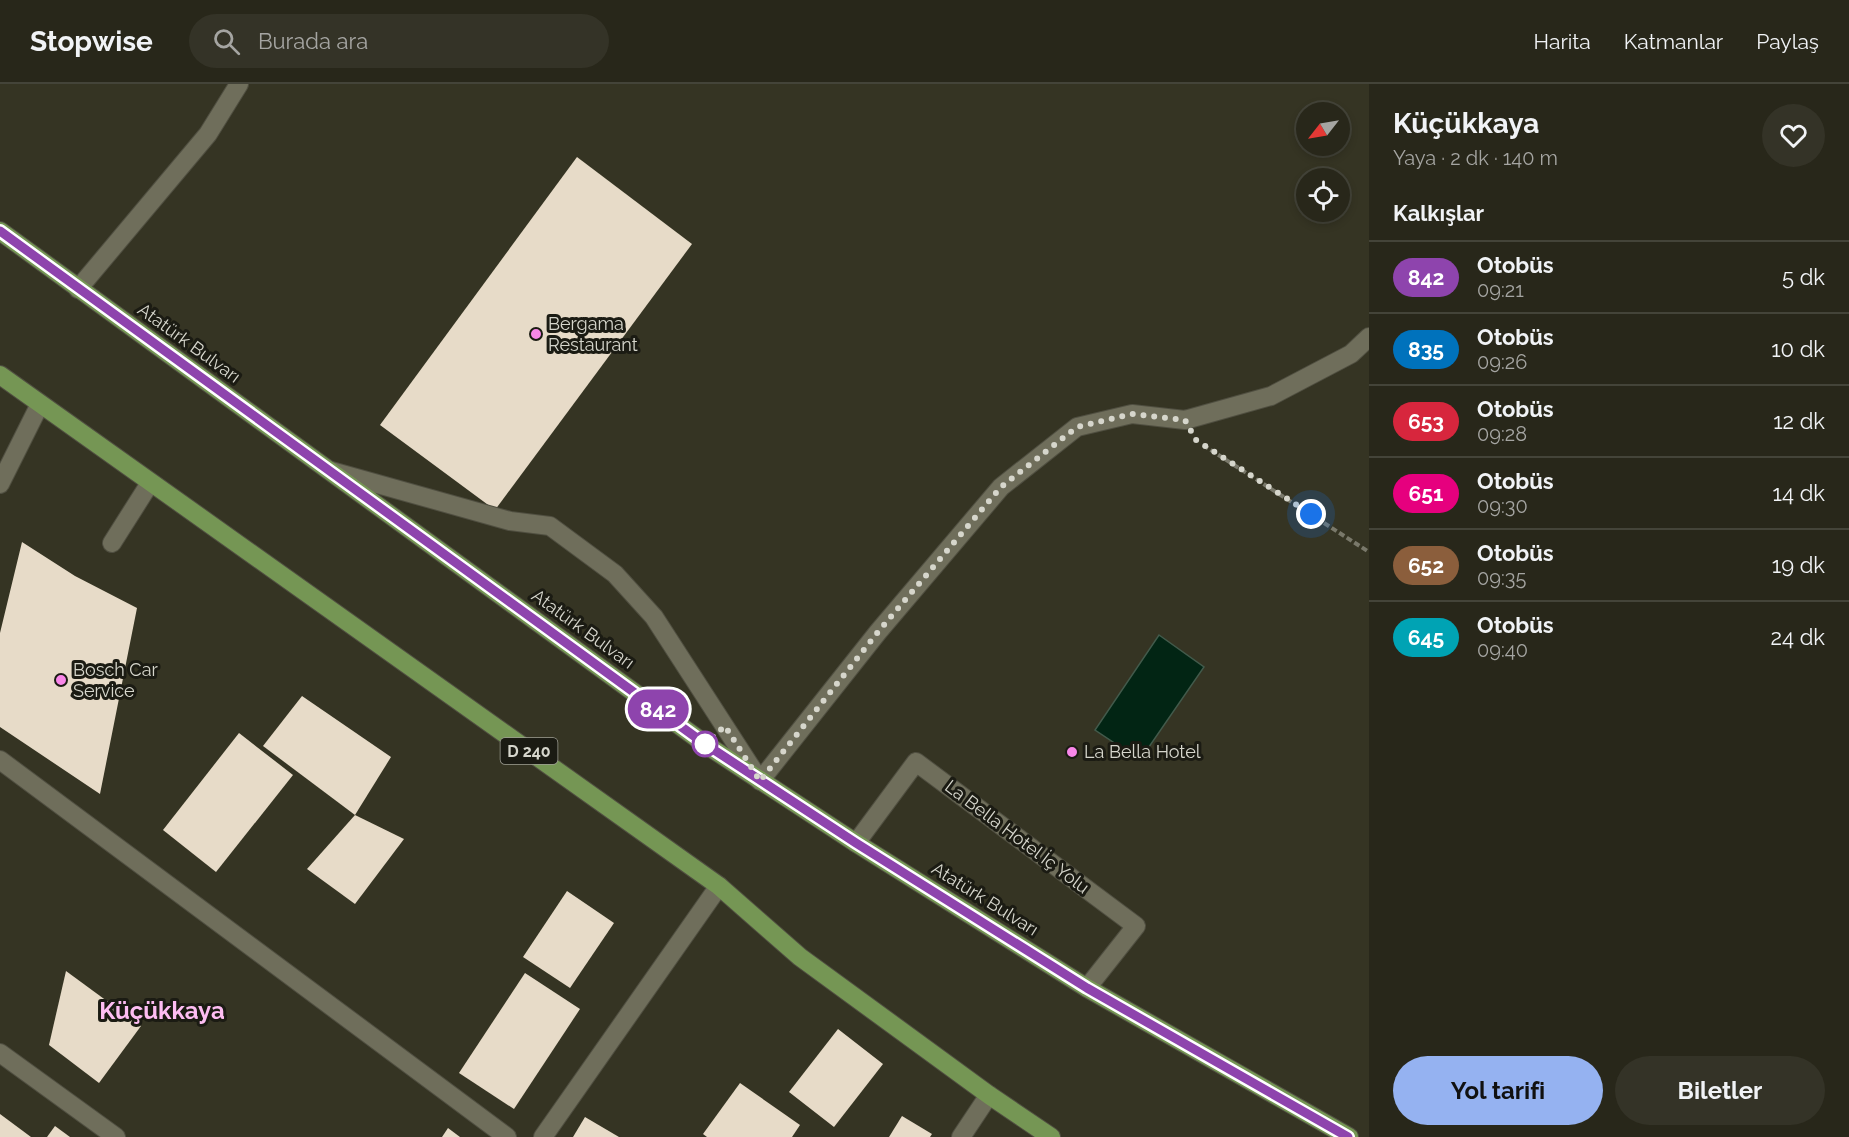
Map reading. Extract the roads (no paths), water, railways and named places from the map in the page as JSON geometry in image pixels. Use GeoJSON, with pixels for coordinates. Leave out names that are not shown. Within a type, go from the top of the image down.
{"type":"FeatureCollection","features":[{"type":"Feature","properties":{"kind":"highway","name":"Atatürk Bulvarı"},"geometry":{"type":"LineString","coordinates":[[0,231],[705,744],[760,781],[1087,988],[1349,1137]]}},
{"type":"Feature","properties":{"kind":"highway","name":"D 240"},"geometry":{"type":"LineString","coordinates":[[0,375],[719,886],[800,957],[989,1095],[1051,1137]]}},
{"type":"Feature","properties":{"kind":"street"},"geometry":{"type":"LineString","coordinates":[[78,289],[208,134],[239,84]]}},
{"type":"Feature","properties":{"kind":"street"},"geometry":{"type":"LineString","coordinates":[[331,471],[510,521],[550,526],[615,574],[654,617],[760,781],[878,632],[1001,487],[1077,427],[1132,414],[1185,420],[1271,396],[1351,354],[1369,337]]}},
{"type":"Feature","properties":{"kind":"street"},"geometry":{"type":"LineString","coordinates":[[0,484],[40,404]]}},
{"type":"Feature","properties":{"kind":"street"},"geometry":{"type":"LineString","coordinates":[[112,543],[150,483]]}},
{"type":"Feature","properties":{"kind":"street"},"geometry":{"type":"LineString","coordinates":[[0,760],[507,1137]]}},
{"type":"Feature","properties":{"kind":"street","name":"La Bella Hotel İç Yolu"},"geometry":{"type":"LineString","coordinates":[[856,843],[916,762],[1136,926],[1087,988]]}},
{"type":"Feature","properties":{"kind":"street"},"geometry":{"type":"LineString","coordinates":[[543,1137],[719,886]]}},
{"type":"Feature","properties":{"kind":"street"},"geometry":{"type":"LineString","coordinates":[[0,1053],[116,1137]]}},
{"type":"Feature","properties":{"kind":"street"},"geometry":{"type":"LineString","coordinates":[[962,1137],[989,1095]]}},
{"type":"Feature","properties":{"kind":"place","name":"Bergama Restaurant"},"geometry":{"type":"Point","coordinates":[536,334]}},
{"type":"Feature","properties":{"kind":"place","name":"Bosch Car Service"},"geometry":{"type":"Point","coordinates":[61,680]}},
{"type":"Feature","properties":{"kind":"place","name":"La Bella Hotel"},"geometry":{"type":"Point","coordinates":[1072,752]}},
{"type":"Feature","properties":{"kind":"district","name":"Küçükkaya"},"geometry":{"type":"Point","coordinates":[162,1011]}}]}
